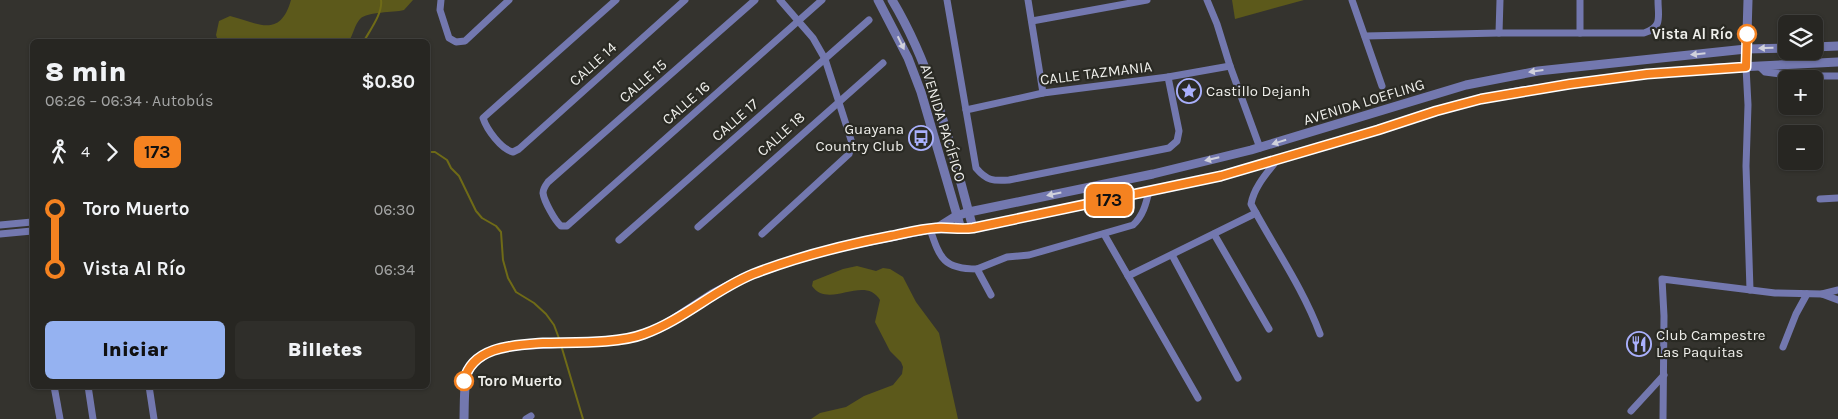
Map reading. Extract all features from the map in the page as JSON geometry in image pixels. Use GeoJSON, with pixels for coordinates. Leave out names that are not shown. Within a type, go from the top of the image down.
{"type":"FeatureCollection","features":[{"type":"Feature","properties":{"kind":"street"},"geometry":{"type":"LineString","coordinates":[[441,0],[439,3],[440,10],[449,38],[456,42],[466,41],[510,0]]}},
{"type":"Feature","properties":{"kind":"street","name":"CALLE 14"},"geometry":{"type":"LineString","coordinates":[[612,1],[483,118],[487,127],[507,150],[513,152],[519,149],[685,0]]}},
{"type":"Feature","properties":{"kind":"street","name":"CALLE 15"},"geometry":{"type":"LineString","coordinates":[[567,226],[561,226],[556,222],[543,194],[548,182],[755,0]]}},
{"type":"Feature","properties":{"kind":"street"},"geometry":{"type":"LineString","coordinates":[[762,234],[849,154],[852,144],[825,59],[813,38],[780,0]]}},
{"type":"Feature","properties":{"kind":"street","name":"CALLE 16"},"geometry":{"type":"LineString","coordinates":[[567,226],[822,0]]}},
{"type":"Feature","properties":{"kind":"street","name":"AVENIDA PACÍFICO"},"geometry":{"type":"LineString","coordinates":[[878,0],[908,58],[921,92],[961,230]]}},
{"type":"Feature","properties":{"kind":"street","name":"AVENIDA PACÍFICO"},"geometry":{"type":"LineString","coordinates":[[892,0],[920,53],[933,88],[973,228]]}},
{"type":"Feature","properties":{"kind":"street"},"geometry":{"type":"LineString","coordinates":[[947,0],[976,168],[983,177],[994,180],[1009,180],[1169,148],[1177,140],[1179,132],[1168,78]]}},
{"type":"Feature","properties":{"kind":"street"},"geometry":{"type":"LineString","coordinates":[[1028,0],[1043,93]]}},
{"type":"Feature","properties":{"kind":"street"},"geometry":{"type":"LineString","coordinates":[[1032,21],[1148,0]]}},
{"type":"Feature","properties":{"kind":"street"},"geometry":{"type":"LineString","coordinates":[[1207,0],[1260,148]]}},
{"type":"Feature","properties":{"kind":"street"},"geometry":{"type":"LineString","coordinates":[[1352,0],[1382,86]]}},
{"type":"Feature","properties":{"kind":"street"},"geometry":{"type":"LineString","coordinates":[[1500,0],[1500,33]]}},
{"type":"Feature","properties":{"kind":"street"},"geometry":{"type":"LineString","coordinates":[[1580,0],[1580,34]]}},
{"type":"Feature","properties":{"kind":"street"},"geometry":{"type":"LineString","coordinates":[[1365,36],[1500,33],[1644,33],[1654,30],[1658,25],[1658,0]]}},
{"type":"Feature","properties":{"kind":"street"},"geometry":{"type":"LineString","coordinates":[[1748,0],[1746,49],[1753,66],[1748,105],[1746,166],[1750,290]]}},
{"type":"Feature","properties":{"kind":"street","name":"CALLE 17"},"geometry":{"type":"LineString","coordinates":[[619,240],[868,20]]}},
{"type":"Feature","properties":{"kind":"street"},"geometry":{"type":"LineString","coordinates":[[1823,47],[1838,46]]}},
{"type":"Feature","properties":{"kind":"street","name":"AVENIDA LOEFLING"},"geometry":{"type":"LineString","coordinates":[[933,228],[956,216],[969,212],[1153,174],[1260,148],[1466,85],[1508,76],[1538,71],[1746,49],[1778,48]]}},
{"type":"Feature","properties":{"kind":"street","name":"CALLE 18"},"geometry":{"type":"LineString","coordinates":[[698,227],[883,62]]}},
{"type":"Feature","properties":{"kind":"street","name":"AVENIDA LOEFLING"},"geometry":{"type":"LineString","coordinates":[[933,228],[961,230],[973,228],[1221,176],[1436,111],[1522,91],[1647,74],[1838,62]]}},
{"type":"Feature","properties":{"kind":"street","name":"CALLE TAZMANIA"},"geometry":{"type":"LineString","coordinates":[[966,110],[1043,93],[1168,78],[1230,66]]}},
{"type":"Feature","properties":{"kind":"street"},"geometry":{"type":"LineString","coordinates":[[1753,66],[1765,72],[1797,76],[1838,77]]}},
{"type":"Feature","properties":{"kind":"street"},"geometry":{"type":"LineString","coordinates":[[1278,160],[1252,196],[1251,204],[1300,289],[1314,316],[1320,334]]}},
{"type":"Feature","properties":{"kind":"street"},"geometry":{"type":"LineString","coordinates":[[464,419],[465,376],[477,359],[490,351],[505,347],[620,340],[639,336],[663,326],[712,294],[754,274],[831,249],[933,228],[936,245],[942,259],[960,269],[978,269],[1007,257],[1029,255],[1133,225],[1139,220],[1143,212],[1149,191]]}},
{"type":"Feature","properties":{"kind":"street"},"geometry":{"type":"LineString","coordinates":[[1820,200],[1838,198]]}},
{"type":"Feature","properties":{"kind":"street"},"geometry":{"type":"LineString","coordinates":[[1128,276],[1256,213]]}},
{"type":"Feature","properties":{"kind":"street"},"geometry":{"type":"LineString","coordinates":[[0,225],[30,222]]}},
{"type":"Feature","properties":{"kind":"street"},"geometry":{"type":"LineString","coordinates":[[16,224],[17,233]]}},
{"type":"Feature","properties":{"kind":"street"},"geometry":{"type":"LineString","coordinates":[[0,234],[30,234]]}},
{"type":"Feature","properties":{"kind":"street"},"geometry":{"type":"LineString","coordinates":[[1104,234],[1198,398]]}},
{"type":"Feature","properties":{"kind":"street"},"geometry":{"type":"LineString","coordinates":[[1214,234],[1269,329]]}},
{"type":"Feature","properties":{"kind":"street"},"geometry":{"type":"LineString","coordinates":[[1172,255],[1238,378]]}},
{"type":"Feature","properties":{"kind":"street"},"geometry":{"type":"LineString","coordinates":[[978,269],[991,295]]}},
{"type":"Feature","properties":{"kind":"street"},"geometry":{"type":"LineString","coordinates":[[1663,419],[1662,279],[1775,293],[1822,294],[1838,290]]}},
{"type":"Feature","properties":{"kind":"street"},"geometry":{"type":"LineString","coordinates":[[1783,347],[1796,314],[1807,294]]}},
{"type":"Feature","properties":{"kind":"street"},"geometry":{"type":"LineString","coordinates":[[1822,294],[1838,300]]}},
{"type":"Feature","properties":{"kind":"street"},"geometry":{"type":"LineString","coordinates":[[1631,411],[1664,375]]}},
{"type":"Feature","properties":{"kind":"street"},"geometry":{"type":"LineString","coordinates":[[55,389],[60,419]]}},
{"type":"Feature","properties":{"kind":"street"},"geometry":{"type":"LineString","coordinates":[[88,389],[93,419]]}},
{"type":"Feature","properties":{"kind":"street"},"geometry":{"type":"LineString","coordinates":[[149,389],[154,419]]}},
{"type":"Feature","properties":{"kind":"shaded area"},"geometry":{"type":"Polygon","coordinates":[[[291,0],[413,0],[404,10],[364,16],[358,21],[350,39],[217,39],[216,35],[219,21],[230,16],[268,25],[275,24],[281,20],[291,0]]]}},
{"type":"Feature","properties":{"kind":"shaded area"},"geometry":{"type":"Polygon","coordinates":[[[1232,0],[1304,0],[1235,19],[1232,0]]]}},
{"type":"Feature","properties":{"kind":"shaded area"},"geometry":{"type":"Polygon","coordinates":[[[857,266],[876,271],[883,268],[890,269],[903,277],[916,302],[939,333],[958,419],[811,419],[820,413],[846,407],[864,396],[893,385],[902,374],[903,367],[901,362],[890,351],[875,322],[880,300],[873,293],[865,290],[856,290],[828,295],[819,292],[812,286],[813,281],[843,269],[857,266]]]}},
{"type":"Feature","properties":{"kind":"waterway"},"geometry":{"type":"LineString","coordinates":[[365,39],[378,16],[381,0]]}},
{"type":"Feature","properties":{"kind":"waterway"},"geometry":{"type":"LineString","coordinates":[[430,152],[435,152],[447,160],[451,168],[459,176],[476,211],[482,218],[496,226],[501,232],[503,260],[508,278],[516,292],[534,303],[546,314],[554,325],[560,341]]}},
{"type":"Feature","properties":{"kind":"waterway"},"geometry":{"type":"LineString","coordinates":[[561,345],[583,419]]}},
{"type":"Feature","properties":{"kind":"bus line","name":"173"},"geometry":{"type":"LineString","coordinates":[[464,381],[473,363],[490,351],[529,344],[633,338],[663,326],[712,294],[743,278],[793,260],[840,247],[936,228],[961,230],[973,228],[1221,176],[1436,111],[1495,96],[1647,74],[1746,67],[1747,34]]}},
{"type":"Feature","properties":{"kind":"place","name":"Vista Al Río"},"geometry":{"type":"Point","coordinates":[1747,34]}},
{"type":"Feature","properties":{"kind":"place","name":"Castillo Dejanh"},"geometry":{"type":"Point","coordinates":[1189,91]}},
{"type":"Feature","properties":{"kind":"place","name":"Guayana Country Club"},"geometry":{"type":"Point","coordinates":[921,138]}},
{"type":"Feature","properties":{"kind":"place","name":"Club Campestre Las Paquitas"},"geometry":{"type":"Point","coordinates":[1639,344]}},
{"type":"Feature","properties":{"kind":"place","name":"Toro Muerto"},"geometry":{"type":"Point","coordinates":[464,381]}}]}
